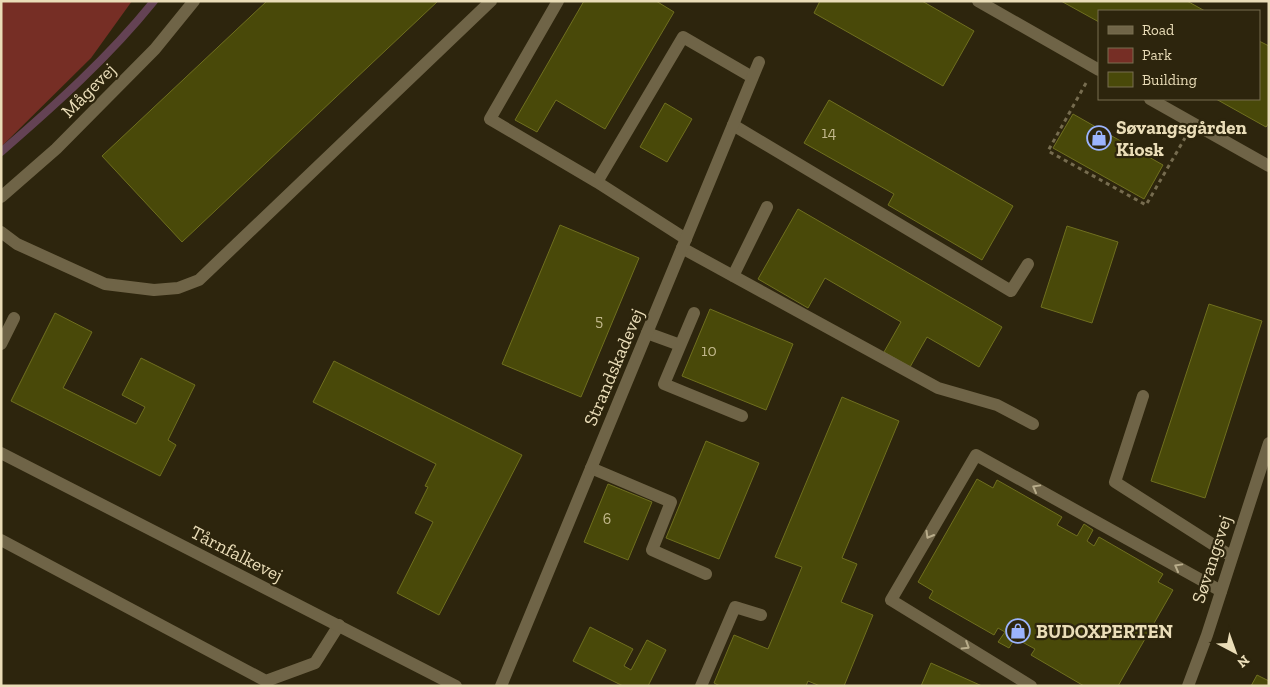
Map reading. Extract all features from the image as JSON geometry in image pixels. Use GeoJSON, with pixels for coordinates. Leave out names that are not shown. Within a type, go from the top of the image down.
{"type":"FeatureCollection","features":[{"type":"Feature","properties":{"kind":"street","name":"Mågevej"},"geometry":{"type":"LineString","coordinates":[[1,197],[56,149],[155,50],[194,1]]}},
{"type":"Feature","properties":{"kind":"street"},"geometry":{"type":"LineString","coordinates":[[1,232],[16,244],[105,284],[154,290],[178,288],[199,280],[490,1]]}},
{"type":"Feature","properties":{"kind":"street"},"geometry":{"type":"LineString","coordinates":[[558,1],[490,120],[597,182],[684,244],[733,276],[938,388],[997,405],[1033,424]]}},
{"type":"Feature","properties":{"kind":"street"},"geometry":{"type":"LineString","coordinates":[[978,1],[1097,69]]}},
{"type":"Feature","properties":{"kind":"street"},"geometry":{"type":"LineString","coordinates":[[597,182],[683,37],[752,77]]}},
{"type":"Feature","properties":{"kind":"street","name":"Strandskadevej"},"geometry":{"type":"LineString","coordinates":[[501,686],[759,62]]}},
{"type":"Feature","properties":{"kind":"street"},"geometry":{"type":"LineString","coordinates":[[1152,100],[1269,166]]}},
{"type":"Feature","properties":{"kind":"street"},"geometry":{"type":"LineString","coordinates":[[732,125],[1011,291],[1028,264]]}},
{"type":"Feature","properties":{"kind":"street"},"geometry":{"type":"LineString","coordinates":[[733,276],[767,207]]}},
{"type":"Feature","properties":{"kind":"street"},"geometry":{"type":"LineString","coordinates":[[694,313],[664,384],[742,416]]}},
{"type":"Feature","properties":{"kind":"street"},"geometry":{"type":"LineString","coordinates":[[1,344],[14,318]]}},
{"type":"Feature","properties":{"kind":"street"},"geometry":{"type":"LineString","coordinates":[[647,332],[680,345]]}},
{"type":"Feature","properties":{"kind":"street"},"geometry":{"type":"LineString","coordinates":[[1143,396],[1115,482],[1232,556]]}},
{"type":"Feature","properties":{"kind":"street","name":"Søvangsvej"},"geometry":{"type":"LineString","coordinates":[[1188,686],[1207,635],[1269,443]]}},
{"type":"Feature","properties":{"kind":"street"},"geometry":{"type":"LineString","coordinates":[[1031,686],[891,600],[976,454],[1221,591]]}},
{"type":"Feature","properties":{"kind":"street","name":"Tårnfalkevej"},"geometry":{"type":"LineString","coordinates":[[2,457],[339,625],[456,686]]}},
{"type":"Feature","properties":{"kind":"street"},"geometry":{"type":"LineString","coordinates":[[591,468],[671,502],[652,550],[706,574]]}},
{"type":"Feature","properties":{"kind":"street"},"geometry":{"type":"LineString","coordinates":[[1,540],[266,681],[315,663],[339,625]]}},
{"type":"Feature","properties":{"kind":"street"},"geometry":{"type":"LineString","coordinates":[[700,686],[735,607],[761,614]]}},
{"type":"Feature","properties":{"kind":"path"},"geometry":{"type":"LineString","coordinates":[[1097,69],[1048,151],[1146,205],[1194,123]]}},
{"type":"Feature","properties":{"kind":"green space"},"geometry":{"type":"Polygon","coordinates":[[[1,1],[132,1],[91,58],[1,147],[1,1]]]}},
{"type":"Feature","properties":{"kind":"building"},"geometry":{"type":"Polygon","coordinates":[[[267,1],[438,1],[182,242],[102,156],[267,1]]]}},
{"type":"Feature","properties":{"kind":"building"},"geometry":{"type":"Polygon","coordinates":[[[584,1],[656,1],[674,12],[605,129],[556,100],[537,132],[515,120],[584,1]]]}},
{"type":"Feature","properties":{"kind":"building"},"geometry":{"type":"Polygon","coordinates":[[[820,1],[922,1],[974,31],[943,86],[814,13],[820,1]]]}},
{"type":"Feature","properties":{"kind":"building"},"geometry":{"type":"Polygon","coordinates":[[[1061,1],[1187,1],[1203,10],[1098,10],[1098,21],[1061,1]]]}},
{"type":"Feature","properties":{"kind":"building"},"geometry":{"type":"Polygon","coordinates":[[[1260,42],[1269,46],[1269,123],[1266,127],[1218,100],[1260,100],[1260,42]]]}},
{"type":"Feature","properties":{"kind":"building"},"geometry":{"type":"Polygon","coordinates":[[[829,100],[1013,206],[982,260],[888,205],[894,194],[804,143],[829,100]]]}},
{"type":"Feature","properties":{"kind":"building"},"geometry":{"type":"Polygon","coordinates":[[[665,103],[692,119],[667,162],[640,147],[665,103]]]}},
{"type":"Feature","properties":{"kind":"building"},"geometry":{"type":"Polygon","coordinates":[[[1073,114],[1163,165],[1144,199],[1053,148],[1073,114]]]}},
{"type":"Feature","properties":{"kind":"building"},"geometry":{"type":"Polygon","coordinates":[[[798,209],[1002,327],[979,367],[927,337],[910,367],[884,352],[901,322],[825,278],[808,308],[758,279],[798,209]]]}},
{"type":"Feature","properties":{"kind":"building"},"geometry":{"type":"Polygon","coordinates":[[[560,225],[639,258],[581,397],[502,364],[560,225]]]}},
{"type":"Feature","properties":{"kind":"building"},"geometry":{"type":"Polygon","coordinates":[[[1067,226],[1118,242],[1092,323],[1041,307],[1067,226]]]}},
{"type":"Feature","properties":{"kind":"building"},"geometry":{"type":"Polygon","coordinates":[[[1209,304],[1262,321],[1205,498],[1151,481],[1209,304]]]}},
{"type":"Feature","properties":{"kind":"building"},"geometry":{"type":"Polygon","coordinates":[[[710,309],[793,344],[766,410],[682,376],[710,309]]]}},
{"type":"Feature","properties":{"kind":"building"},"geometry":{"type":"Polygon","coordinates":[[[55,313],[92,332],[63,388],[136,424],[145,407],[122,395],[141,358],[195,385],[168,440],[176,445],[160,476],[11,401],[55,313]]]}},
{"type":"Feature","properties":{"kind":"building"},"geometry":{"type":"Polygon","coordinates":[[[334,361],[522,455],[439,615],[397,593],[433,522],[415,513],[428,487],[425,486],[436,464],[313,402],[334,361]]]}},
{"type":"Feature","properties":{"kind":"building"},"geometry":{"type":"Polygon","coordinates":[[[842,397],[899,421],[842,558],[857,564],[841,602],[873,615],[844,686],[820,686],[808,681],[806,686],[720,686],[714,683],[734,635],[768,649],[802,567],[775,557],[842,397]]]}},
{"type":"Feature","properties":{"kind":"building"},"geometry":{"type":"Polygon","coordinates":[[[706,441],[759,463],[719,559],[666,538],[706,441]]]}},
{"type":"Feature","properties":{"kind":"building"},"geometry":{"type":"Polygon","coordinates":[[[977,479],[993,488],[997,480],[1062,517],[1057,525],[1077,536],[1084,524],[1093,530],[1087,541],[1094,546],[1099,537],[1163,574],[1158,582],[1173,590],[1118,686],[1084,686],[1031,655],[1035,649],[1015,638],[1009,648],[998,642],[1005,632],[998,628],[994,635],[929,598],[933,591],[918,582],[977,479]]]}},
{"type":"Feature","properties":{"kind":"building"},"geometry":{"type":"Polygon","coordinates":[[[608,484],[652,502],[628,560],[584,542],[608,484]]]}},
{"type":"Feature","properties":{"kind":"building"},"geometry":{"type":"Polygon","coordinates":[[[590,627],[633,649],[624,666],[631,670],[647,640],[666,650],[648,686],[623,686],[573,661],[590,627]]]}},
{"type":"Feature","properties":{"kind":"building"},"geometry":{"type":"Polygon","coordinates":[[[931,663],[982,686],[921,686],[931,663]]]}},
{"type":"Feature","properties":{"kind":"building"},"geometry":{"type":"Polygon","coordinates":[[[1257,675],[1269,681],[1269,686],[1251,686],[1257,675]]]}},
{"type":"Feature","properties":{"kind":"waterway"},"geometry":{"type":"LineString","coordinates":[[1,152],[100,61],[154,1]]}},
{"type":"Feature","properties":{"kind":"place","name":"Søvangsgården Kiosk"},"geometry":{"type":"Point","coordinates":[1099,138]}},
{"type":"Feature","properties":{"kind":"place","name":"BUDOXPERTEN"},"geometry":{"type":"Point","coordinates":[1018,631]}}]}
